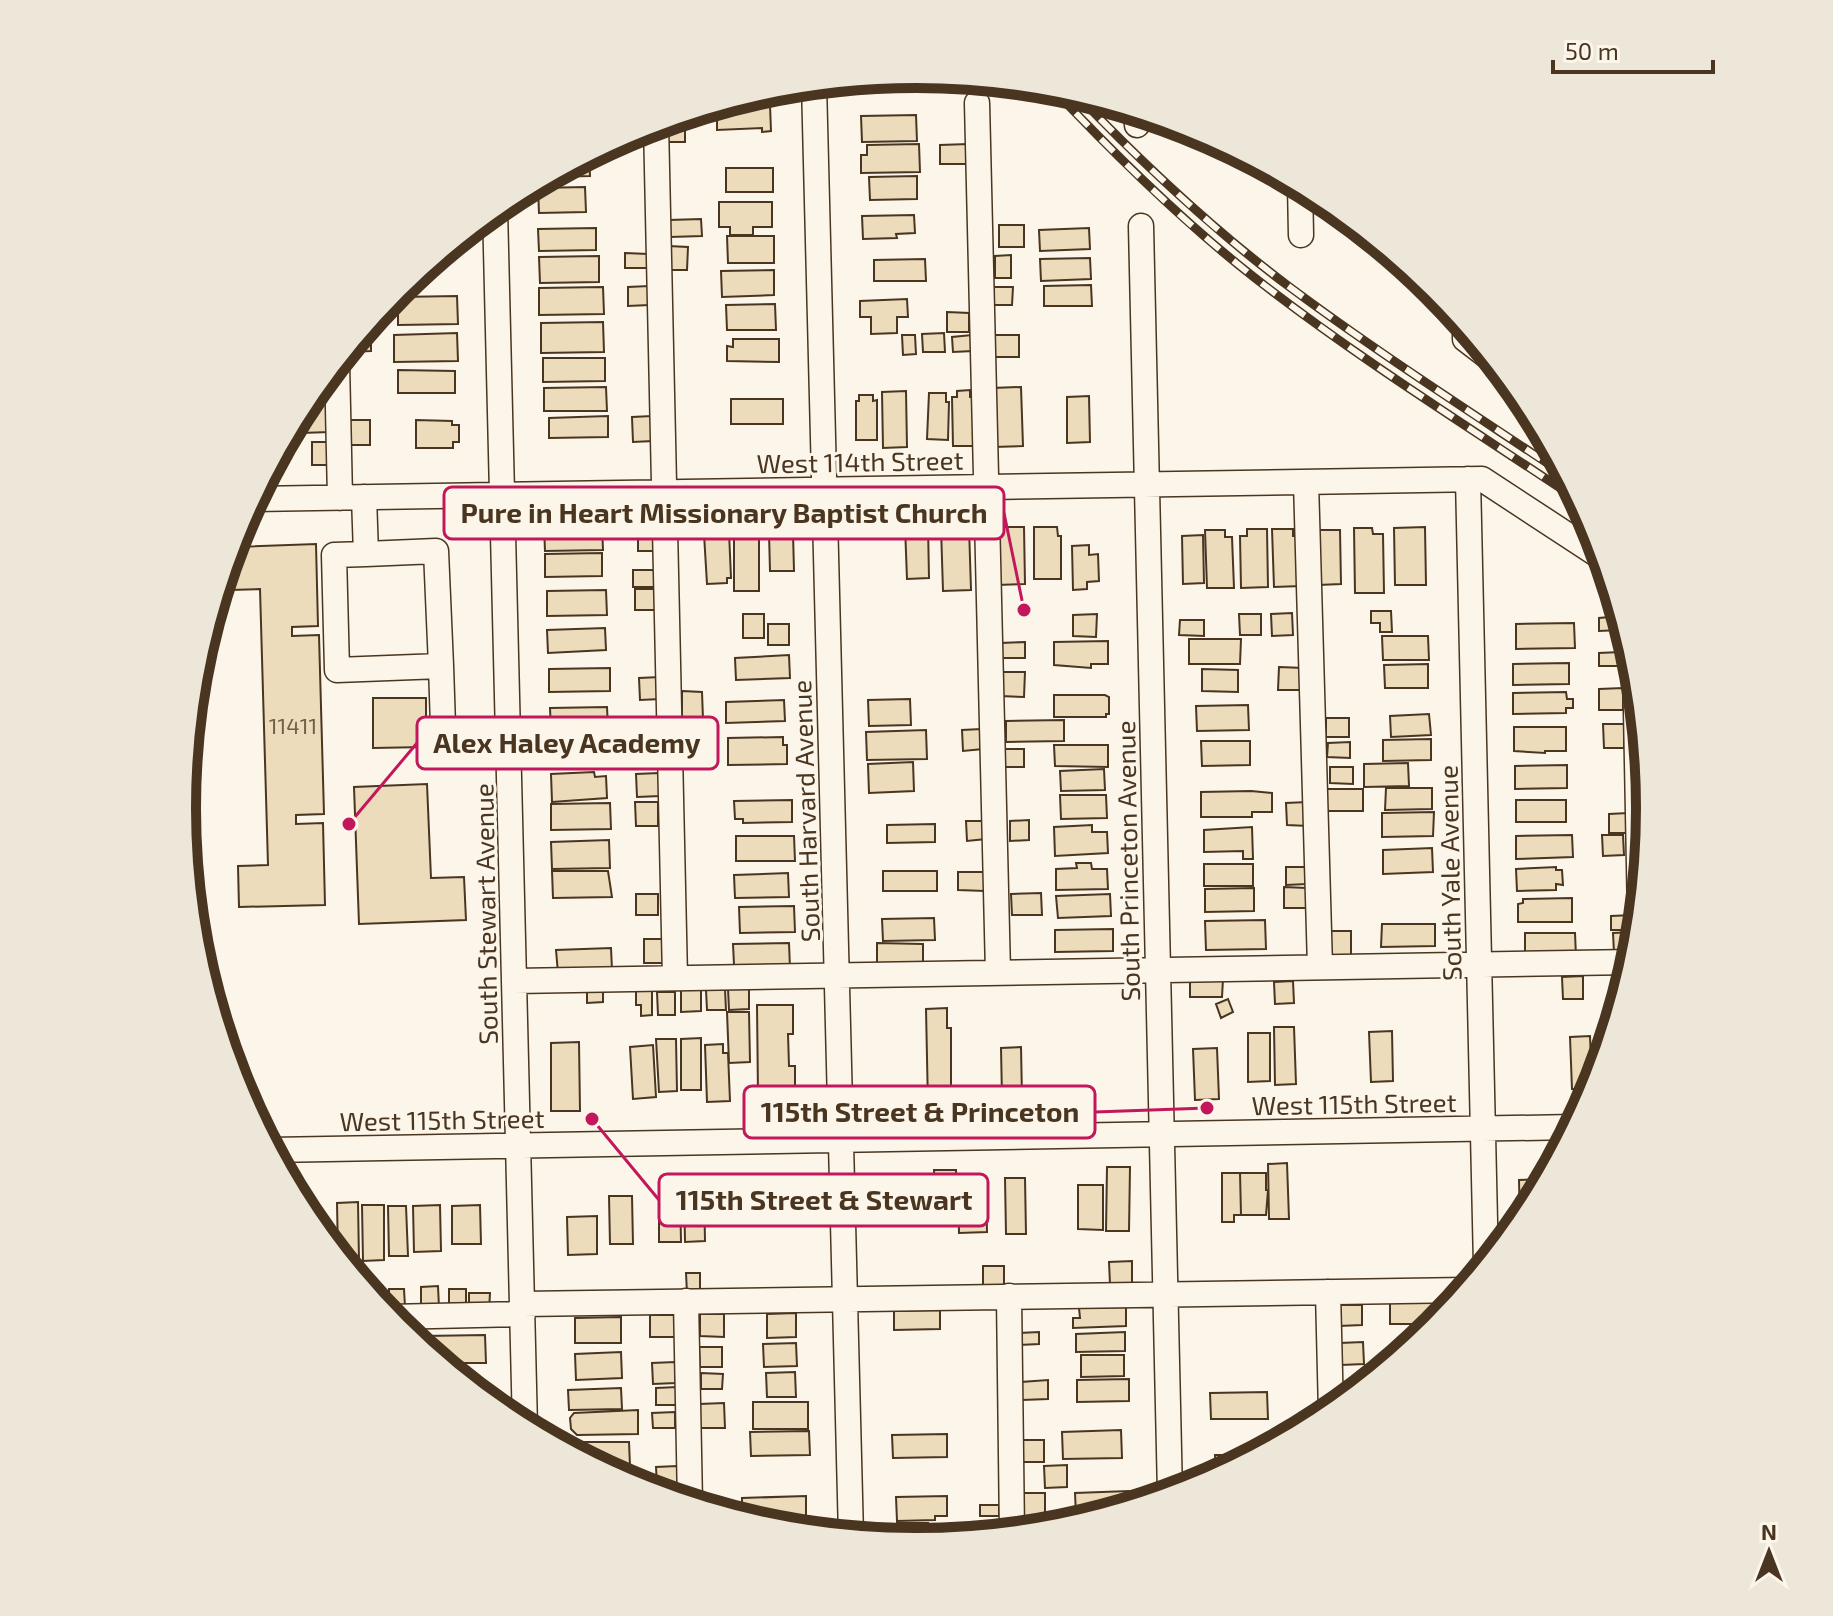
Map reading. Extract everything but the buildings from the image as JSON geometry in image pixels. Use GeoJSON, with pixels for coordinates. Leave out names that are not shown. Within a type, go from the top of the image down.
{"type":"FeatureCollection","features":[{"type":"Feature","properties":{"kind":"street","name":"South Harvard Avenue"},"geometry":{"type":"LineString","coordinates":[[814,95],[851,1524]]}},
{"type":"Feature","properties":{"kind":"street"},"geometry":{"type":"LineString","coordinates":[[977,103],[998,973]]}},
{"type":"Feature","properties":{"kind":"street"},"geometry":{"type":"LineString","coordinates":[[656,137],[675,978]]}},
{"type":"Feature","properties":{"kind":"street"},"geometry":{"type":"LineString","coordinates":[[1300,199],[1301,235]]}},
{"type":"Feature","properties":{"kind":"street","name":"South Stewart Avenue"},"geometry":{"type":"LineString","coordinates":[[495,224],[525,1412]]}},
{"type":"Feature","properties":{"kind":"street","name":"South Princeton Avenue"},"geometry":{"type":"LineString","coordinates":[[1141,226],[1170,1482]]}},
{"type":"Feature","properties":{"kind":"street"},"geometry":{"type":"LineString","coordinates":[[339,379],[352,498],[366,554]]}},
{"type":"Feature","properties":{"kind":"street","name":"West 114th Street"},"geometry":{"type":"LineString","coordinates":[[267,499],[1468,479]]}},
{"type":"Feature","properties":{"kind":"street"},"geometry":{"type":"LineString","coordinates":[[1468,479],[1482,479],[1588,548]]}},
{"type":"Feature","properties":{"kind":"street","name":"South Yale Avenue"},"geometry":{"type":"LineString","coordinates":[[1468,479],[1486,1249]]}},
{"type":"Feature","properties":{"kind":"street"},"geometry":{"type":"LineString","coordinates":[[1306,482],[1320,967]]}},
{"type":"Feature","properties":{"kind":"street"},"geometry":{"type":"LineString","coordinates":[[441,666],[337,670],[334,555],[436,551],[441,666],[444,756]]}},
{"type":"Feature","properties":{"kind":"street"},"geometry":{"type":"LineString","coordinates":[[515,981],[1620,962]]}},
{"type":"Feature","properties":{"kind":"street","name":"West 115th Street"},"geometry":{"type":"LineString","coordinates":[[283,1150],[1561,1127]]}},
{"type":"Feature","properties":{"kind":"street"},"geometry":{"type":"LineString","coordinates":[[406,1316],[686,1301],[1451,1290]]}},
{"type":"Feature","properties":{"kind":"street"},"geometry":{"type":"LineString","coordinates":[[1328,1292],[1331,1397]]}},
{"type":"Feature","properties":{"kind":"street"},"geometry":{"type":"LineString","coordinates":[[1009,1296],[1012,1522]]}},
{"type":"Feature","properties":{"kind":"street"},"geometry":{"type":"LineString","coordinates":[[686,1301],[690,1491]]}},
{"type":"Feature","properties":{"kind":"railway"},"geometry":{"type":"LineString","coordinates":[[1068,105],[1150,187],[1255,278],[1375,365],[1561,489]]}},
{"type":"Feature","properties":{"kind":"railway"},"geometry":{"type":"LineString","coordinates":[[1092,110],[1177,193],[1258,263],[1356,335],[1548,464]]}},
{"type":"Feature","properties":{"kind":"place","name":"Pure in Heart Missionary Baptist Church"},"geometry":{"type":"Point","coordinates":[1024,610]}},
{"type":"Feature","properties":{"kind":"place","name":"Alex Haley Academy"},"geometry":{"type":"Point","coordinates":[349,824]}},
{"type":"Feature","properties":{"kind":"place","name":"115th Street & Princeton"},"geometry":{"type":"Point","coordinates":[1207,1108]}},
{"type":"Feature","properties":{"kind":"place","name":"115th Street & Stewart"},"geometry":{"type":"Point","coordinates":[592,1119]}}]}
